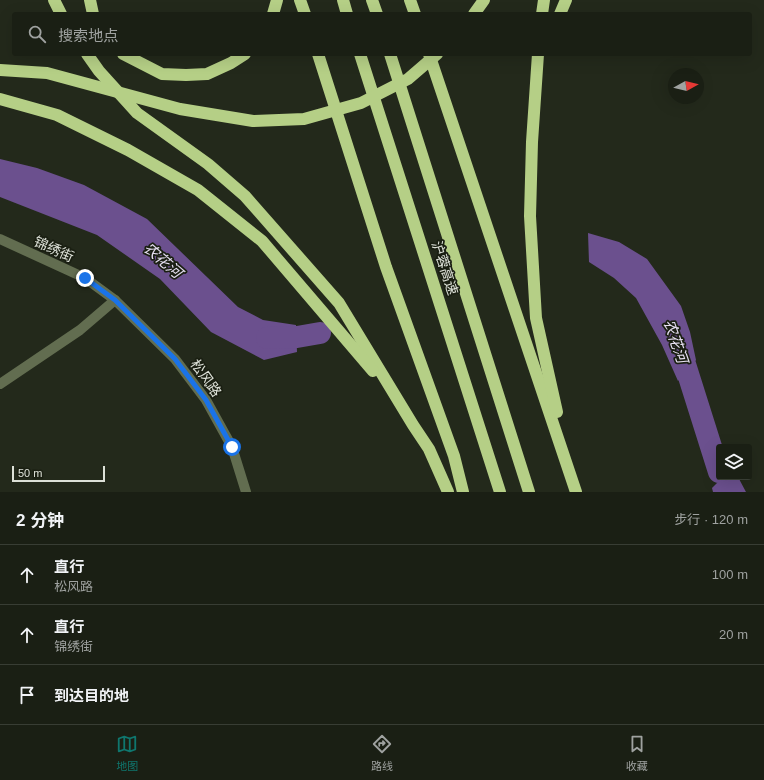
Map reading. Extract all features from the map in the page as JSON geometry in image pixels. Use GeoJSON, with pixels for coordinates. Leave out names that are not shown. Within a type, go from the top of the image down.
{"type":"FeatureCollection","features":[{"type":"Feature","properties":{"kind":"highway"},"geometry":{"type":"LineString","coordinates":[[54,0],[60,12]]}},
{"type":"Feature","properties":{"kind":"highway"},"geometry":{"type":"LineString","coordinates":[[90,0],[93,12]]}},
{"type":"Feature","properties":{"kind":"highway"},"geometry":{"type":"LineString","coordinates":[[274,12],[277,0]]}},
{"type":"Feature","properties":{"kind":"highway"},"geometry":{"type":"LineString","coordinates":[[300,0],[304,12]]}},
{"type":"Feature","properties":{"kind":"highway"},"geometry":{"type":"LineString","coordinates":[[343,0],[346,12]]}},
{"type":"Feature","properties":{"kind":"highway"},"geometry":{"type":"LineString","coordinates":[[372,0],[376,12]]}},
{"type":"Feature","properties":{"kind":"highway"},"geometry":{"type":"LineString","coordinates":[[410,0],[414,12]]}},
{"type":"Feature","properties":{"kind":"highway"},"geometry":{"type":"LineString","coordinates":[[475,12],[484,0]]}},
{"type":"Feature","properties":{"kind":"highway"},"geometry":{"type":"LineString","coordinates":[[542,12],[544,0]]}},
{"type":"Feature","properties":{"kind":"highway"},"geometry":{"type":"LineString","coordinates":[[561,12],[566,0]]}},
{"type":"Feature","properties":{"kind":"highway"},"geometry":{"type":"LineString","coordinates":[[88,56],[99,71],[137,113],[208,164],[245,196],[339,303],[396,398],[429,449],[448,492]]}},
{"type":"Feature","properties":{"kind":"highway"},"geometry":{"type":"LineString","coordinates":[[127,56],[162,74],[186,75],[207,74],[231,63],[242,56]]}},
{"type":"Feature","properties":{"kind":"highway"},"geometry":{"type":"LineString","coordinates":[[319,56],[386,267],[444,425],[463,492]]}},
{"type":"Feature","properties":{"kind":"highway","name":"沪蓉高速"},"geometry":{"type":"LineString","coordinates":[[361,56],[500,492]]}},
{"type":"Feature","properties":{"kind":"highway","name":"沪蓉高速"},"geometry":{"type":"LineString","coordinates":[[391,56],[529,492]]}},
{"type":"Feature","properties":{"kind":"highway"},"geometry":{"type":"LineString","coordinates":[[430,56],[576,492]]}},
{"type":"Feature","properties":{"kind":"highway"},"geometry":{"type":"LineString","coordinates":[[0,70],[47,73],[180,110],[253,121],[304,119],[361,103],[408,79],[436,56]]}},
{"type":"Feature","properties":{"kind":"highway"},"geometry":{"type":"LineString","coordinates":[[538,56],[530,216],[536,318],[570,473]]}},
{"type":"Feature","properties":{"kind":"highway"},"geometry":{"type":"LineString","coordinates":[[536,78],[544,56]]}},
{"type":"Feature","properties":{"kind":"highway"},"geometry":{"type":"LineString","coordinates":[[0,99],[56,115],[128,150],[198,190],[262,241],[396,398]]}},
{"type":"Feature","properties":{"kind":"street","name":"锦绣街"},"geometry":{"type":"LineString","coordinates":[[0,239],[85,278],[115,300]]}},
{"type":"Feature","properties":{"kind":"street"},"geometry":{"type":"LineString","coordinates":[[0,384],[80,330],[115,300]]}},
{"type":"Feature","properties":{"kind":"street","name":"松风路"},"geometry":{"type":"LineString","coordinates":[[115,300],[175,359],[206,400],[232,447],[246,492]]}},
{"type":"Feature","properties":{"kind":"water"},"geometry":{"type":"Polygon","coordinates":[[[0,159],[37,168],[84,185],[147,219],[238,307],[263,320],[296,325],[297,352],[264,360],[211,332],[160,279],[97,235],[0,197],[0,159]]]}},
{"type":"Feature","properties":{"kind":"water"},"geometry":{"type":"Polygon","coordinates":[[[588,233],[619,242],[647,259],[681,306],[690,332],[696,360],[678,381],[662,345],[636,298],[614,278],[589,262],[588,233]]]}},
{"type":"Feature","properties":{"kind":"water"},"geometry":{"type":"Polygon","coordinates":[[[720,480],[740,480],[746,492],[713,492],[712,488],[720,480]]]}},
{"type":"Feature","properties":{"kind":"waterway","name":"农花河"},"geometry":{"type":"LineString","coordinates":[[267,338],[297,337],[320,333]]}},
{"type":"Feature","properties":{"kind":"waterway","name":"农花河"},"geometry":{"type":"LineString","coordinates":[[678,342],[716,462]]}},
{"type":"Feature","properties":{"kind":"route"},"geometry":{"type":"LineString","coordinates":[[85,278],[115,300],[175,359],[206,400],[232,447]]}}]}
